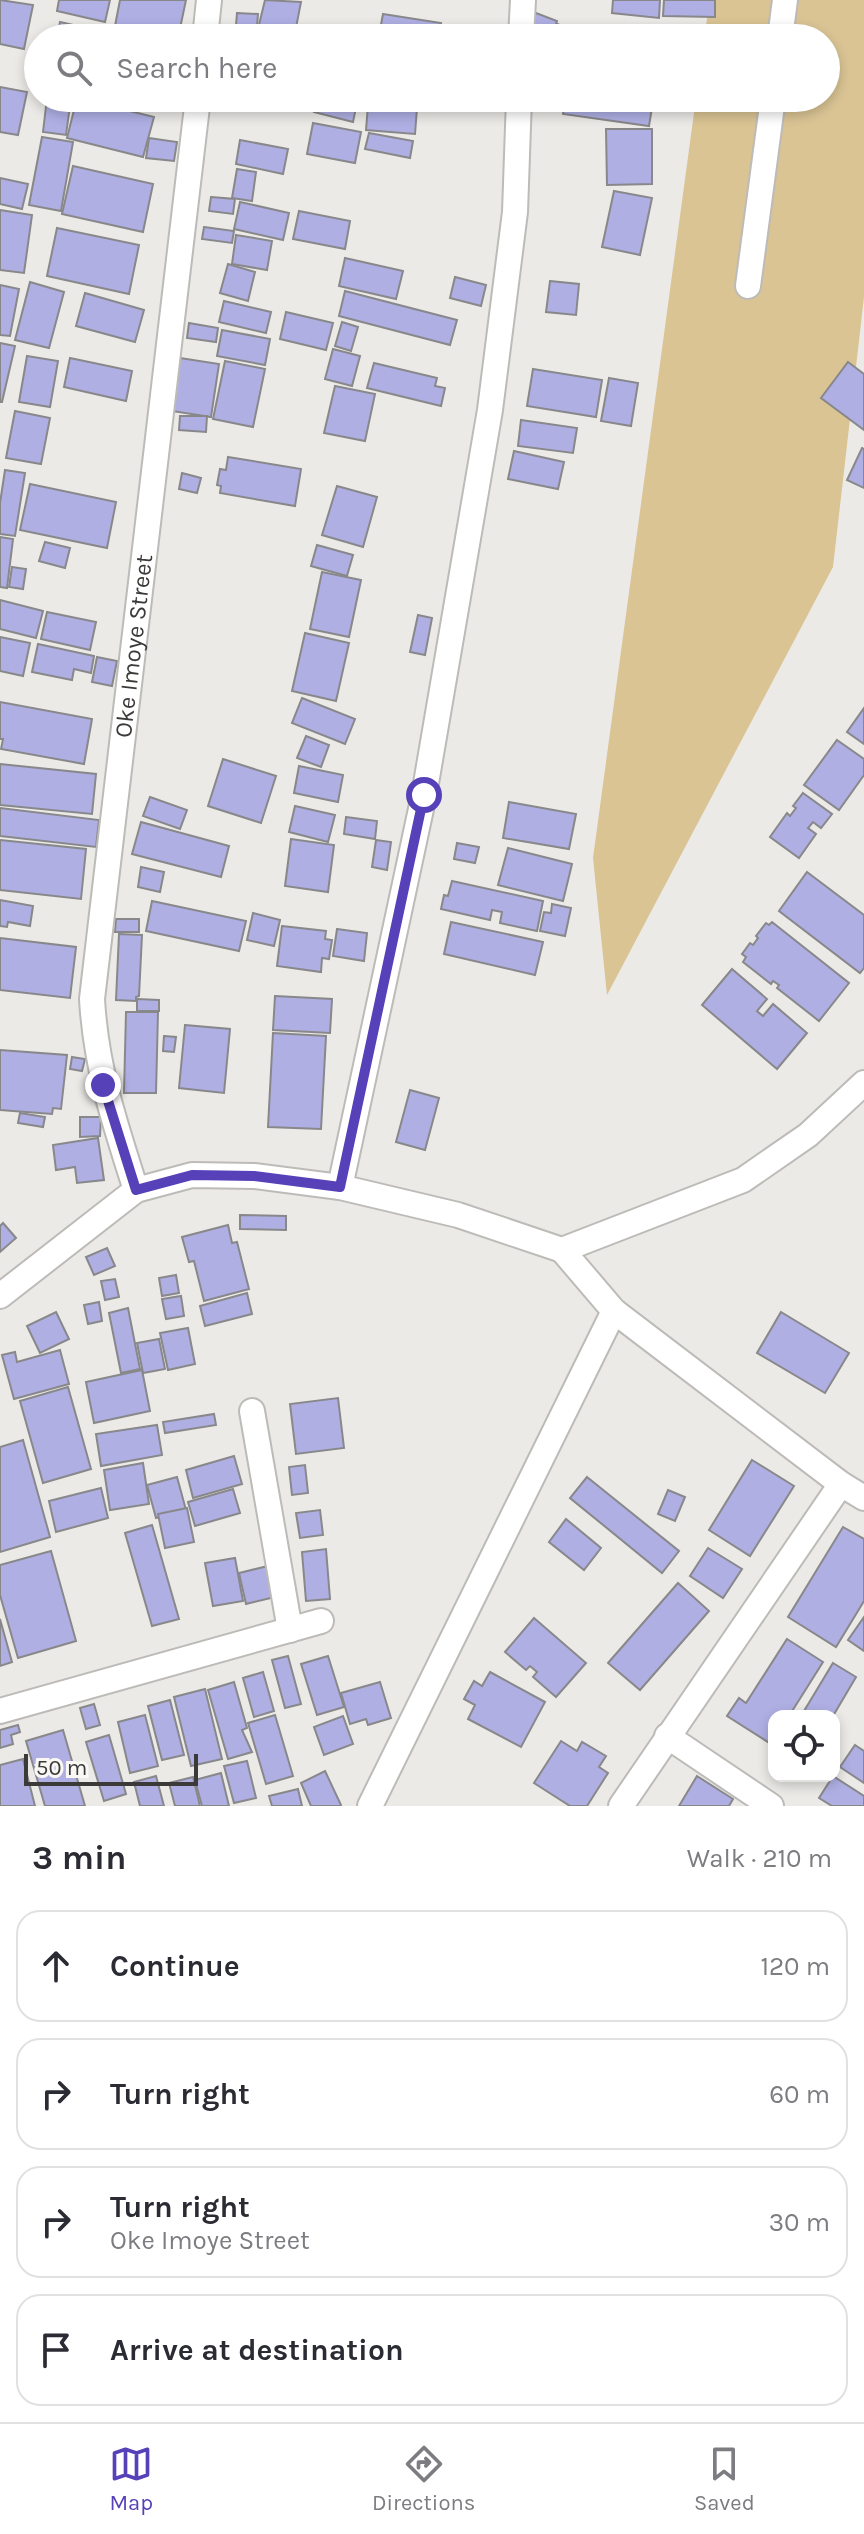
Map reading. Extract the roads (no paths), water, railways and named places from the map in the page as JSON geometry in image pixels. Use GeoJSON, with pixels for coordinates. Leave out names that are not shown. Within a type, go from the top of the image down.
{"type":"FeatureCollection","features":[{"type":"Feature","properties":{"kind":"street"},"geometry":{"type":"LineString","coordinates":[[206,24],[209,0]]}},
{"type":"Feature","properties":{"kind":"street"},"geometry":{"type":"LineString","coordinates":[[522,24],[523,0]]}},
{"type":"Feature","properties":{"kind":"street"},"geometry":{"type":"LineString","coordinates":[[782,24],[785,0]]}},
{"type":"Feature","properties":{"kind":"street","name":"Oke Imoye Street"},"geometry":{"type":"LineString","coordinates":[[136,1190],[103,1085],[94,1041],[92,999],[196,112]]}},
{"type":"Feature","properties":{"kind":"street"},"geometry":{"type":"LineString","coordinates":[[340,1187],[424,795],[490,410],[515,212],[519,112]]}},
{"type":"Feature","properties":{"kind":"street"},"geometry":{"type":"LineString","coordinates":[[748,286],[771,112]]}},
{"type":"Feature","properties":{"kind":"street"},"geometry":{"type":"LineString","coordinates":[[562,1250],[743,1180],[808,1135],[864,1083]]}},
{"type":"Feature","properties":{"kind":"street"},"geometry":{"type":"LineString","coordinates":[[0,1296],[136,1190],[192,1175],[254,1176],[340,1187],[458,1215],[562,1250],[614,1311],[841,1484],[864,1498]]}},
{"type":"Feature","properties":{"kind":"street"},"geometry":{"type":"LineString","coordinates":[[370,1806],[614,1311]]}},
{"type":"Feature","properties":{"kind":"street"},"geometry":{"type":"LineString","coordinates":[[252,1411],[290,1630]]}},
{"type":"Feature","properties":{"kind":"street"},"geometry":{"type":"LineString","coordinates":[[621,1806],[841,1484]]}},
{"type":"Feature","properties":{"kind":"street"},"geometry":{"type":"LineString","coordinates":[[0,1711],[321,1621]]}},
{"type":"Feature","properties":{"kind":"street"},"geometry":{"type":"LineString","coordinates":[[667,1736],[771,1806]]}}]}
